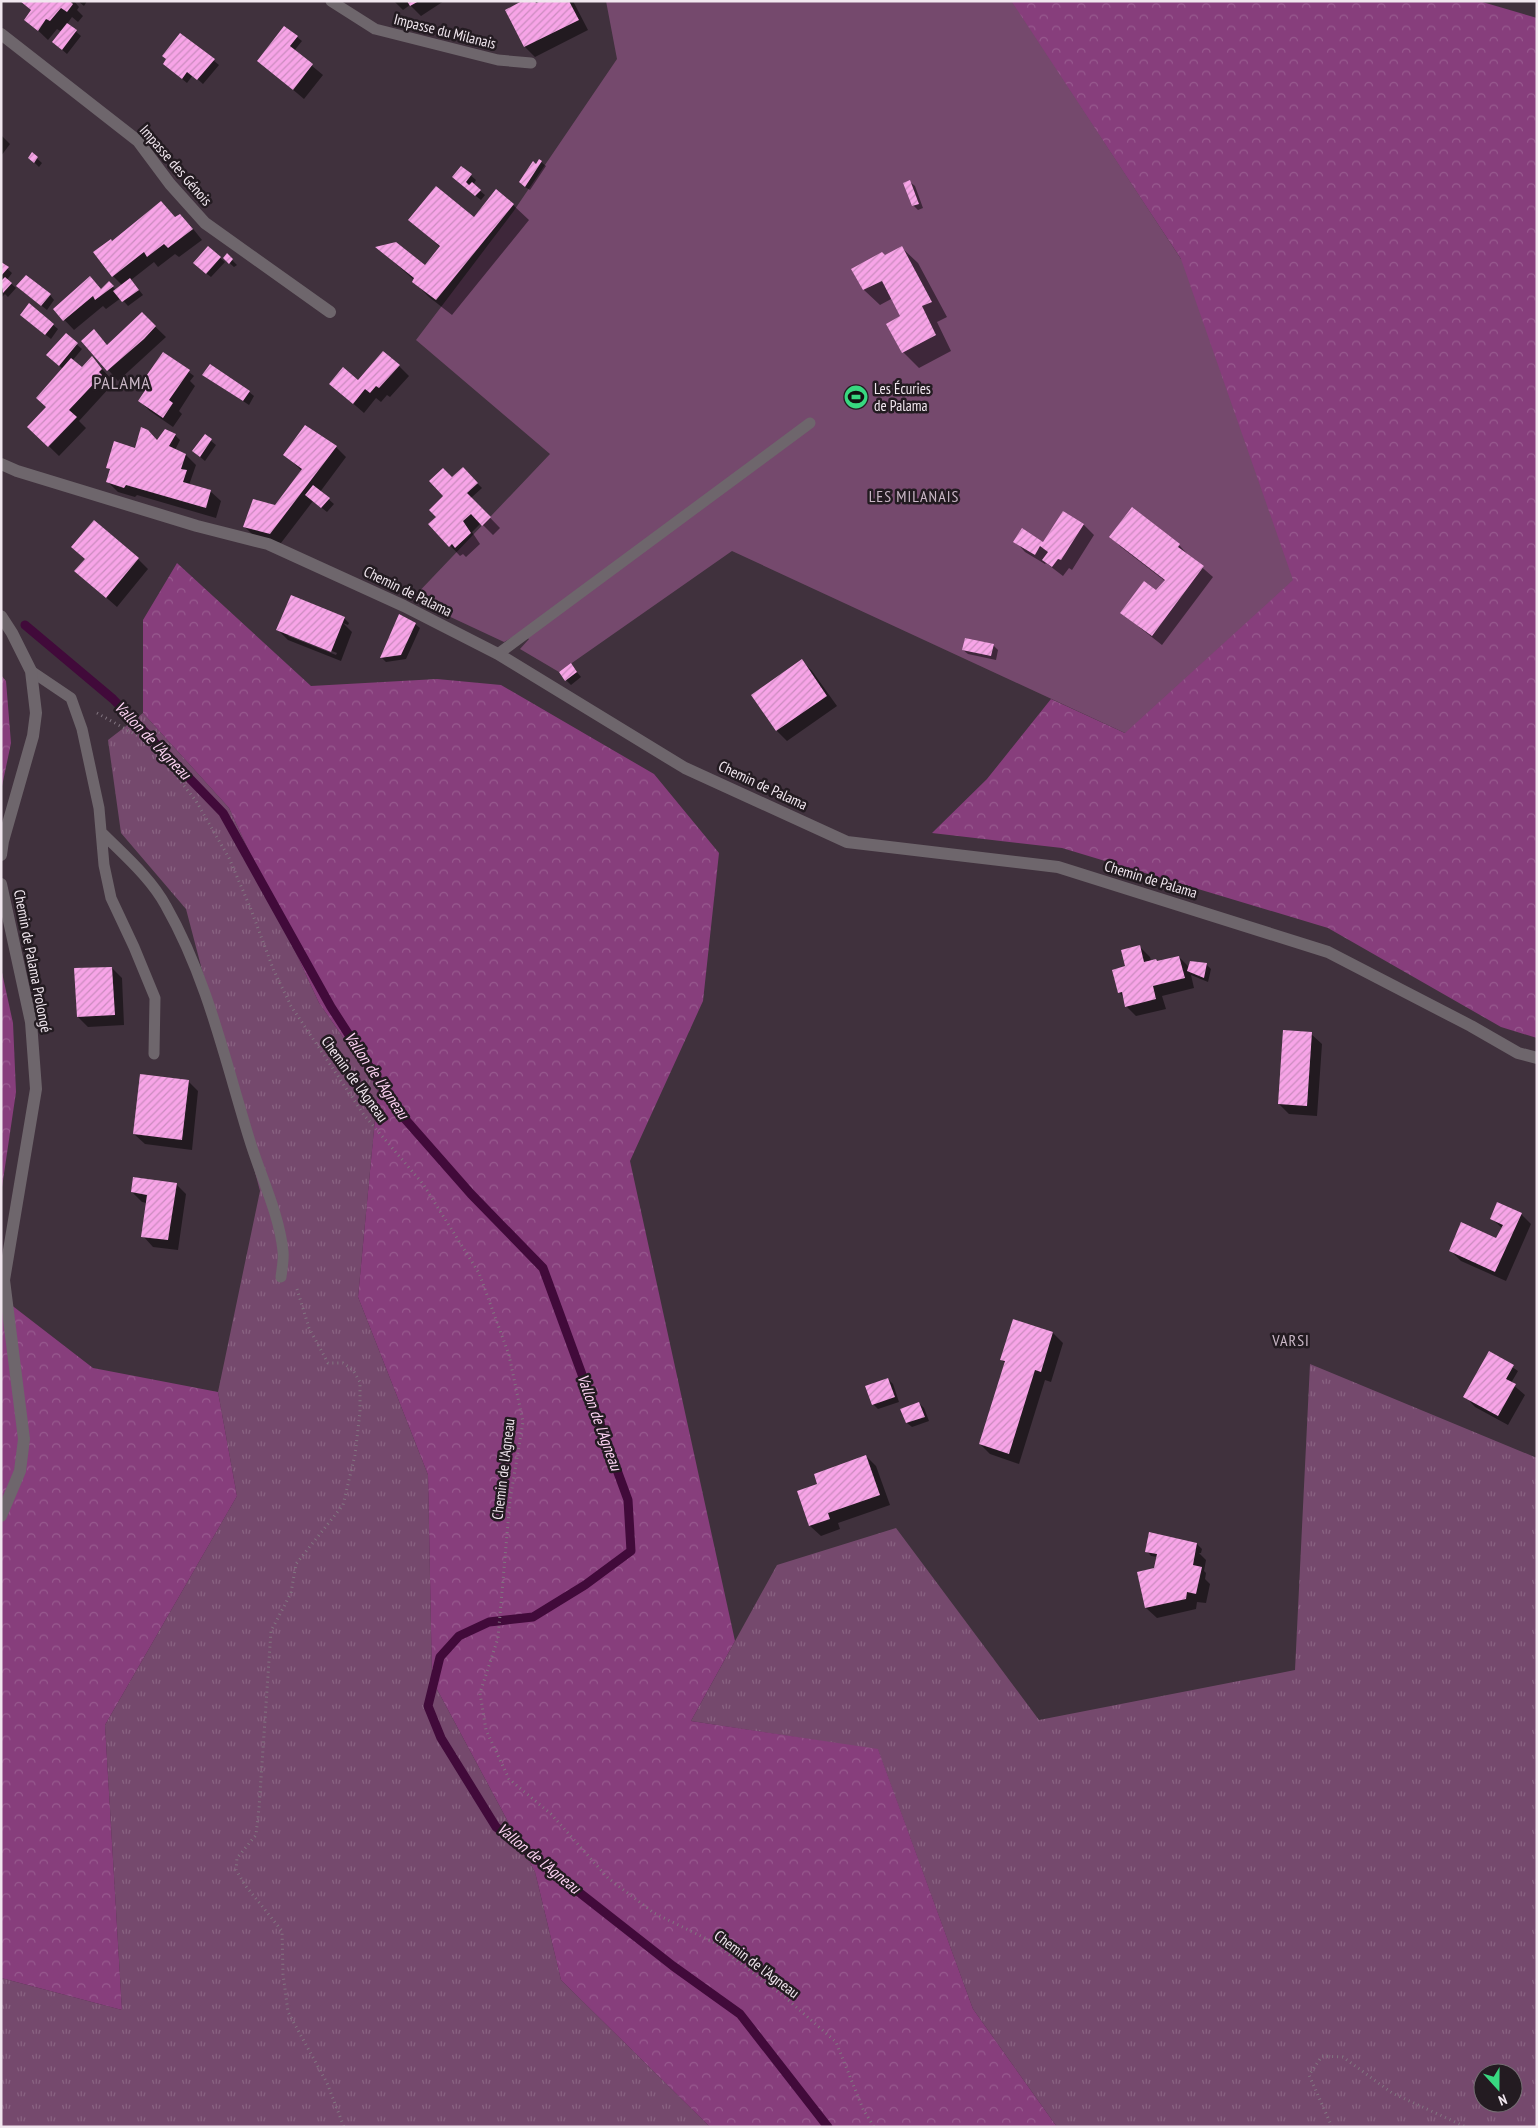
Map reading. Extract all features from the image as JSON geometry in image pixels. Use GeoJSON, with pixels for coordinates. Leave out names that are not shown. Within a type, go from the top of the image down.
{"type":"FeatureCollection","features":[{"type":"Feature","properties":{"kind":"street","name":"Impasse des Génois"},"geometry":{"type":"LineString","coordinates":[[1,34],[138,141],[170,184],[205,223],[330,312]]}},
{"type":"Feature","properties":{"kind":"street","name":"Chemin de Palama"},"geometry":{"type":"LineString","coordinates":[[1,464],[17,471],[197,526],[268,544],[404,606],[498,654],[685,768],[847,842],[1058,867],[1068,870],[1328,952],[1471,1026],[1518,1053],[1537,1058]]}},
{"type":"Feature","properties":{"kind":"street"},"geometry":{"type":"LineString","coordinates":[[1,616],[12,633],[31,671],[36,713],[33,736],[3,841],[1,856]]}},
{"type":"Feature","properties":{"kind":"street","name":"Chemin de Palama Prolongé"},"geometry":{"type":"LineString","coordinates":[[1,884],[31,1022],[36,1089],[4,1280],[24,1439],[20,1471],[1,1516]]}},
{"type":"Feature","properties":{"kind":"lane","name":"Impasse du Milanais"},"geometry":{"type":"LineString","coordinates":[[331,1],[375,29],[498,60],[531,63]]}},
{"type":"Feature","properties":{"kind":"lane"},"geometry":{"type":"LineString","coordinates":[[498,654],[810,423]]}},
{"type":"Feature","properties":{"kind":"lane"},"geometry":{"type":"LineString","coordinates":[[31,671],[71,698],[82,729],[99,808],[104,865],[111,898],[155,998],[154,1054]]}},
{"type":"Feature","properties":{"kind":"lane"},"geometry":{"type":"LineString","coordinates":[[101,832],[137,869],[165,904],[201,978],[257,1164],[278,1226],[284,1253],[281,1277]]}},
{"type":"Feature","properties":{"kind":"path","name":"Chemin de l'Agneau"},"geometry":{"type":"LineString","coordinates":[[71,698],[138,736],[163,759],[196,801],[229,858],[274,971],[291,1006],[364,1115],[422,1184],[479,1273],[509,1355],[523,1422],[510,1500],[498,1638],[480,1693],[486,1730],[509,1779],[551,1814],[608,1878],[654,1913],[712,1942],[786,1998],[836,2042],[863,2109],[874,2127]]}},
{"type":"Feature","properties":{"kind":"path"},"geometry":{"type":"LineString","coordinates":[[297,1288],[310,1328],[328,1363],[342,1363],[353,1370],[360,1382],[360,1412],[355,1455],[343,1505],[296,1564],[291,1593],[271,1631],[256,1835],[237,1858],[236,1870],[245,1885],[282,1931],[283,1974],[288,2012],[327,2083],[344,2127]]}},
{"type":"Feature","properties":{"kind":"path"},"geometry":{"type":"LineString","coordinates":[[1332,2127],[1309,2075],[1322,2056],[1343,2057],[1392,2093],[1466,2127]]}},
{"type":"Feature","properties":{"kind":"green space","name":"Les Écuries de Palama"},"geometry":{"type":"Polygon","coordinates":[[[606,1],[1012,2],[1181,259],[1293,580],[1125,733],[732,551],[559,672],[520,649],[529,639],[520,633],[504,642],[412,599],[550,454],[416,340],[513,212],[617,59],[606,1]]]}},
{"type":"Feature","properties":{"kind":"green space"},"geometry":{"type":"Polygon","coordinates":[[[1010,1],[1479,1],[1537,18],[1537,1038],[1501,1027],[1328,928],[1062,848],[932,833],[987,779],[1051,699],[1125,733],[1181,259],[1010,1]]]}},
{"type":"Feature","properties":{"kind":"green space"},"geometry":{"type":"Polygon","coordinates":[[[177,563],[311,686],[437,679],[501,685],[654,774],[719,853],[703,1001],[630,1161],[735,1641],[691,1721],[878,1749],[973,2009],[1057,2127],[710,2127],[561,1980],[535,1872],[432,1680],[428,1475],[358,1297],[378,1087],[319,1003],[229,808],[143,713],[143,620],[177,563]]]}},
{"type":"Feature","properties":{"kind":"green space"},"geometry":{"type":"Polygon","coordinates":[[[1,675],[6,681],[11,743],[1,791],[1,675]]]}},
{"type":"Feature","properties":{"kind":"green space"},"geometry":{"type":"Polygon","coordinates":[[[143,713],[229,808],[319,1003],[378,1087],[358,1297],[428,1475],[432,1680],[535,1872],[561,1980],[710,2127],[1,2127],[1,1978],[122,2010],[105,1725],[237,1496],[218,1392],[260,1191],[186,909],[121,833],[108,740],[143,713]]]}},
{"type":"Feature","properties":{"kind":"green space"},"geometry":{"type":"Polygon","coordinates":[[[1,968],[13,1023],[16,1092],[1,1194],[1,968]]]}},
{"type":"Feature","properties":{"kind":"green space"},"geometry":{"type":"Polygon","coordinates":[[[1,1297],[93,1368],[218,1392],[237,1496],[105,1725],[122,2010],[1,1978],[1,1297]]]}},
{"type":"Feature","properties":{"kind":"green space"},"geometry":{"type":"Polygon","coordinates":[[[1310,1364],[1537,1458],[1537,2127],[1057,2127],[973,2009],[878,1750],[691,1721],[777,1565],[896,1528],[1039,1720],[1295,1670],[1310,1364]]]}},
{"type":"Feature","properties":{"kind":"building"},"geometry":{"type":"Polygon","coordinates":[[[20,1],[70,1],[73,4],[67,12],[61,8],[50,21],[46,19],[38,31],[24,20],[31,10],[20,1]]]}},
{"type":"Feature","properties":{"kind":"building"},"geometry":{"type":"Polygon","coordinates":[[[407,1],[419,1],[410,6],[407,1]]]}},
{"type":"Feature","properties":{"kind":"building"},"geometry":{"type":"Polygon","coordinates":[[[522,1],[535,1],[536,3],[541,1],[569,1],[579,20],[524,47],[505,10],[522,1]]]}},
{"type":"Feature","properties":{"kind":"building"},"geometry":{"type":"Polygon","coordinates":[[[67,23],[77,30],[62,50],[52,42],[67,23]]]}},
{"type":"Feature","properties":{"kind":"building"},"geometry":{"type":"Polygon","coordinates":[[[284,26],[298,36],[290,46],[313,64],[293,90],[257,61],[284,26]]]}},
{"type":"Feature","properties":{"kind":"building"},"geometry":{"type":"Polygon","coordinates":[[[180,33],[215,59],[197,80],[187,72],[182,79],[163,64],[166,59],[162,56],[180,33]]]}},
{"type":"Feature","properties":{"kind":"building"},"geometry":{"type":"Polygon","coordinates":[[[32,152],[38,157],[34,163],[28,158],[32,152]]]}},
{"type":"Feature","properties":{"kind":"building"},"geometry":{"type":"Polygon","coordinates":[[[539,159],[542,161],[525,187],[519,182],[533,161],[536,164],[539,159]]]}},
{"type":"Feature","properties":{"kind":"building"},"geometry":{"type":"Polygon","coordinates":[[[461,166],[472,174],[466,182],[469,185],[472,182],[481,190],[475,196],[452,177],[461,166]]]}},
{"type":"Feature","properties":{"kind":"building"},"geometry":{"type":"Polygon","coordinates":[[[910,180],[919,204],[912,206],[903,183],[910,180]]]}},
{"type":"Feature","properties":{"kind":"building"},"geometry":{"type":"Polygon","coordinates":[[[436,186],[474,217],[496,189],[514,204],[436,300],[412,282],[414,278],[375,247],[396,242],[425,265],[440,246],[408,220],[436,186]]]}},
{"type":"Feature","properties":{"kind":"building"},"geometry":{"type":"Polygon","coordinates":[[[161,201],[175,217],[180,214],[193,229],[168,248],[164,244],[147,257],[144,252],[112,277],[93,252],[111,239],[112,241],[161,201]]]}},
{"type":"Feature","properties":{"kind":"building"},"geometry":{"type":"Polygon","coordinates":[[[208,246],[221,257],[206,274],[193,263],[208,246]]]}},
{"type":"Feature","properties":{"kind":"building"},"geometry":{"type":"Polygon","coordinates":[[[902,246],[932,302],[922,306],[936,335],[902,353],[886,324],[900,316],[882,281],[863,290],[851,269],[882,252],[885,255],[902,246]]]}},
{"type":"Feature","properties":{"kind":"building"},"geometry":{"type":"Polygon","coordinates":[[[227,253],[233,259],[229,264],[223,258],[227,253]]]}},
{"type":"Feature","properties":{"kind":"building"},"geometry":{"type":"Polygon","coordinates":[[[1,262],[9,267],[1,276],[1,262]]]}},
{"type":"Feature","properties":{"kind":"building"},"geometry":{"type":"Polygon","coordinates":[[[26,275],[51,294],[41,306],[16,286],[26,275]]]}},
{"type":"Feature","properties":{"kind":"building"},"geometry":{"type":"Polygon","coordinates":[[[90,276],[101,289],[109,281],[114,286],[95,300],[93,296],[63,321],[53,309],[90,276]]]}},
{"type":"Feature","properties":{"kind":"building"},"geometry":{"type":"Polygon","coordinates":[[[5,277],[12,283],[3,293],[1,281],[5,277]]]}},
{"type":"Feature","properties":{"kind":"building"},"geometry":{"type":"Polygon","coordinates":[[[130,278],[139,290],[122,302],[113,291],[130,278]]]}},
{"type":"Feature","properties":{"kind":"building"},"geometry":{"type":"Polygon","coordinates":[[[29,303],[54,324],[45,335],[20,315],[29,303]]]}},
{"type":"Feature","properties":{"kind":"building"},"geometry":{"type":"Polygon","coordinates":[[[142,312],[156,326],[107,371],[81,341],[94,329],[107,345],[142,312]]]}},
{"type":"Feature","properties":{"kind":"building"},"geometry":{"type":"Polygon","coordinates":[[[66,333],[78,343],[59,366],[46,355],[66,333]]]}},
{"type":"Feature","properties":{"kind":"building"},"geometry":{"type":"Polygon","coordinates":[[[383,351],[400,365],[379,388],[376,386],[370,393],[365,389],[353,404],[329,384],[343,367],[358,380],[383,351]]]}},
{"type":"Feature","properties":{"kind":"building"},"geometry":{"type":"Polygon","coordinates":[[[163,352],[190,370],[169,400],[173,403],[163,418],[138,401],[148,386],[142,382],[163,352]]]}},
{"type":"Feature","properties":{"kind":"building"},"geometry":{"type":"Polygon","coordinates":[[[92,356],[102,369],[99,372],[102,375],[69,410],[77,417],[48,447],[27,427],[46,407],[36,398],[71,358],[82,367],[92,356]]]}},
{"type":"Feature","properties":{"kind":"building"},"geometry":{"type":"Polygon","coordinates":[[[210,364],[250,391],[243,401],[202,375],[210,364]]]}},
{"type":"Feature","properties":{"kind":"building"},"geometry":{"type":"Polygon","coordinates":[[[305,425],[337,446],[270,534],[243,527],[253,499],[275,505],[302,469],[283,455],[305,425]]]}},
{"type":"Feature","properties":{"kind":"building"},"geometry":{"type":"Polygon","coordinates":[[[141,427],[148,430],[157,440],[165,429],[176,434],[169,446],[186,454],[181,469],[187,470],[183,482],[211,490],[206,508],[126,485],[124,488],[106,482],[110,469],[106,468],[114,441],[135,448],[141,427]]]}},
{"type":"Feature","properties":{"kind":"building"},"geometry":{"type":"Polygon","coordinates":[[[205,434],[212,439],[200,457],[192,451],[205,434]]]}},
{"type":"Feature","properties":{"kind":"building"},"geometry":{"type":"Polygon","coordinates":[[[463,467],[478,483],[467,493],[491,517],[482,526],[471,514],[463,521],[471,533],[455,548],[452,544],[449,547],[428,524],[436,517],[429,510],[443,496],[429,481],[443,468],[452,477],[463,467]]]}},
{"type":"Feature","properties":{"kind":"building"},"geometry":{"type":"Polygon","coordinates":[[[313,485],[330,498],[321,508],[305,495],[313,485]]]}},
{"type":"Feature","properties":{"kind":"building"},"geometry":{"type":"Polygon","coordinates":[[[1132,507],[1180,544],[1178,547],[1204,566],[1152,636],[1120,613],[1144,581],[1156,590],[1165,580],[1109,537],[1132,507]]]}},
{"type":"Feature","properties":{"kind":"building"},"geometry":{"type":"Polygon","coordinates":[[[1063,511],[1084,524],[1061,560],[1058,559],[1052,567],[1042,560],[1048,552],[1040,546],[1035,555],[1013,542],[1022,528],[1043,542],[1063,511]]]}},
{"type":"Feature","properties":{"kind":"building"},"geometry":{"type":"Polygon","coordinates":[[[94,520],[139,558],[106,598],[74,571],[85,559],[71,547],[94,520]]]}},
{"type":"Feature","properties":{"kind":"building"},"geometry":{"type":"Polygon","coordinates":[[[291,595],[345,617],[331,652],[276,630],[291,595]]]}},
{"type":"Feature","properties":{"kind":"building"},"geometry":{"type":"Polygon","coordinates":[[[399,614],[416,623],[401,655],[380,658],[399,614]]]}},
{"type":"Feature","properties":{"kind":"building"},"geometry":{"type":"Polygon","coordinates":[[[965,638],[994,644],[991,656],[962,650],[965,638]]]}},
{"type":"Feature","properties":{"kind":"building"},"geometry":{"type":"Polygon","coordinates":[[[802,659],[827,696],[776,731],[751,695],[802,659]]]}},
{"type":"Feature","properties":{"kind":"building"},"geometry":{"type":"Polygon","coordinates":[[[571,663],[577,672],[565,681],[559,672],[571,663]]]}},
{"type":"Feature","properties":{"kind":"building"},"geometry":{"type":"Polygon","coordinates":[[[1140,945],[1144,962],[1179,956],[1185,978],[1153,986],[1156,999],[1125,1007],[1122,992],[1118,993],[1112,970],[1125,966],[1121,950],[1140,945]]]}},
{"type":"Feature","properties":{"kind":"building"},"geometry":{"type":"Polygon","coordinates":[[[1190,961],[1207,963],[1204,978],[1187,971],[1190,961]]]}},
{"type":"Feature","properties":{"kind":"building"},"geometry":{"type":"Polygon","coordinates":[[[112,967],[115,1015],[77,1017],[74,968],[112,967]]]}},
{"type":"Feature","properties":{"kind":"building"},"geometry":{"type":"Polygon","coordinates":[[[1283,1030],[1312,1032],[1307,1106],[1278,1104],[1283,1030]]]}},
{"type":"Feature","properties":{"kind":"building"},"geometry":{"type":"Polygon","coordinates":[[[140,1074],[189,1080],[182,1140],[133,1134],[140,1074]]]}},
{"type":"Feature","properties":{"kind":"building"},"geometry":{"type":"Polygon","coordinates":[[[133,1177],[177,1183],[168,1240],[141,1237],[147,1195],[131,1192],[133,1177]]]}},
{"type":"Feature","properties":{"kind":"building"},"geometry":{"type":"Polygon","coordinates":[[[1497,1202],[1522,1213],[1495,1272],[1449,1251],[1461,1222],[1496,1238],[1503,1225],[1490,1219],[1497,1202]]]}},
{"type":"Feature","properties":{"kind":"building"},"geometry":{"type":"Polygon","coordinates":[[[1013,1319],[1053,1332],[1041,1372],[1035,1370],[1009,1454],[979,1444],[1005,1361],[1000,1360],[1013,1319]]]}},
{"type":"Feature","properties":{"kind":"building"},"geometry":{"type":"Polygon","coordinates":[[[1489,1351],[1514,1365],[1506,1379],[1516,1384],[1498,1416],[1463,1397],[1489,1351]]]}},
{"type":"Feature","properties":{"kind":"building"},"geometry":{"type":"Polygon","coordinates":[[[888,1378],[895,1397],[872,1405],[865,1386],[888,1378]]]}},
{"type":"Feature","properties":{"kind":"building"},"geometry":{"type":"Polygon","coordinates":[[[919,1402],[925,1417],[906,1423],[900,1409],[919,1402]]]}},
{"type":"Feature","properties":{"kind":"building"},"geometry":{"type":"Polygon","coordinates":[[[866,1455],[880,1495],[828,1513],[830,1519],[809,1526],[797,1491],[817,1484],[814,1474],[866,1455]]]}},
{"type":"Feature","properties":{"kind":"building"},"geometry":{"type":"Polygon","coordinates":[[[1149,1532],[1197,1543],[1193,1565],[1202,1567],[1196,1594],[1187,1592],[1186,1599],[1145,1608],[1137,1572],[1154,1568],[1157,1554],[1145,1552],[1149,1532]]]}},
{"type":"Feature","properties":{"kind":"waterway","name":"Vallon de l'Agneau"},"geometry":{"type":"LineString","coordinates":[[25,625],[113,699],[223,813],[331,1007],[398,1111],[471,1194],[543,1268],[628,1500],[631,1551],[585,1585],[533,1617],[489,1622],[459,1636],[440,1657],[428,1706],[441,1738],[496,1827],[673,1966],[740,2014],[828,2127]]}},
{"type":"Feature","properties":{"kind":"place","name":"Les Écuries de Palama"},"geometry":{"type":"Point","coordinates":[856,397]}},
{"type":"Feature","properties":{"kind":"district","name":"PALAMA"},"geometry":{"type":"Point","coordinates":[122,382]}},
{"type":"Feature","properties":{"kind":"district","name":"LES MILANAIS"},"geometry":{"type":"Point","coordinates":[914,496]}},
{"type":"Feature","properties":{"kind":"district","name":"VARSI"},"geometry":{"type":"Point","coordinates":[1291,1340]}}]}
